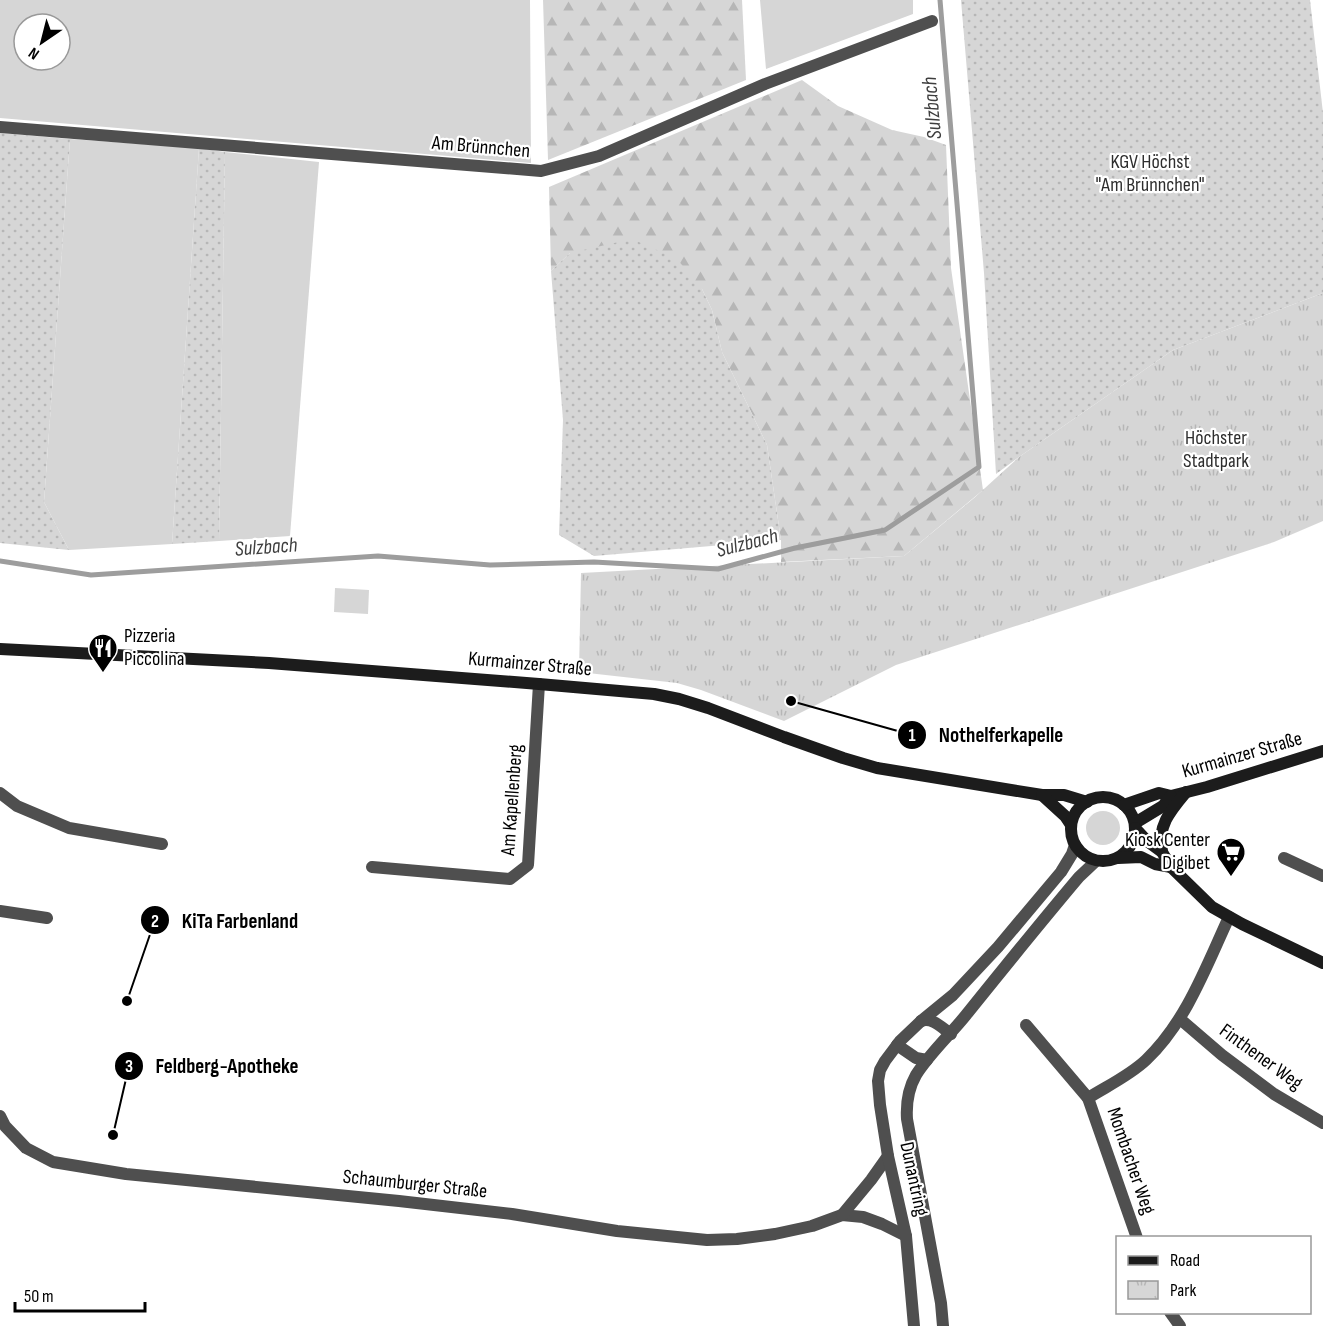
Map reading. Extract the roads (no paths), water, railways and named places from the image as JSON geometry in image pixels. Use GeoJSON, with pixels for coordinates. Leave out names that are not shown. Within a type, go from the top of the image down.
{"type":"FeatureCollection","features":[{"type":"Feature","properties":{"kind":"main road","name":"Kurmainzer Straße"},"geometry":{"type":"LineString","coordinates":[[0,649],[216,659],[654,694],[708,708],[784,738],[877,768],[1042,795],[1064,795],[1087,802]]}},
{"type":"Feature","properties":{"kind":"main road","name":"Kurmainzer Straße"},"geometry":{"type":"LineString","coordinates":[[1124,805],[1159,793],[1171,796],[1207,787],[1323,751]]}},
{"type":"Feature","properties":{"kind":"main road"},"geometry":{"type":"LineString","coordinates":[[1186,792],[1166,819],[1161,834],[1162,852],[1171,867],[1212,907],[1323,963]]}},
{"type":"Feature","properties":{"kind":"main road"},"geometry":{"type":"LineString","coordinates":[[1042,795],[1065,816],[1071,825]]}},
{"type":"Feature","properties":{"kind":"main road","name":"Kurmainzer Straße"},"geometry":{"type":"LineString","coordinates":[[1135,826],[1163,806],[1171,796]]}},
{"type":"Feature","properties":{"kind":"main road"},"geometry":{"type":"LineString","coordinates":[[1117,859],[1131,846],[1135,826],[1133,816],[1118,800],[1094,798],[1079,808],[1071,825],[1075,845],[1084,855],[1096,861],[1141,857],[1155,864],[1171,867]]}},
{"type":"Feature","properties":{"kind":"main road"},"geometry":{"type":"LineString","coordinates":[[1135,826],[1147,841],[1162,852]]}},
{"type":"Feature","properties":{"kind":"street","name":"Am Brünnchen"},"geometry":{"type":"LineString","coordinates":[[0,127],[541,171],[599,156],[765,84],[932,21]]}},
{"type":"Feature","properties":{"kind":"street","name":"Am Kapellenberg"},"geometry":{"type":"LineString","coordinates":[[372,867],[510,879],[528,865],[539,684]]}},
{"type":"Feature","properties":{"kind":"street"},"geometry":{"type":"LineString","coordinates":[[0,793],[17,806],[69,828],[162,844]]}},
{"type":"Feature","properties":{"kind":"street","name":"Dunantring"},"geometry":{"type":"LineString","coordinates":[[914,1326],[906,1236],[888,1156],[878,1081],[880,1070],[897,1045],[985,962],[1061,872],[1075,845]]}},
{"type":"Feature","properties":{"kind":"street"},"geometry":{"type":"LineString","coordinates":[[1284,858],[1323,876]]}},
{"type":"Feature","properties":{"kind":"street","name":"Dunantring"},"geometry":{"type":"LineString","coordinates":[[943,1326],[941,1303],[907,1119],[906,1102],[910,1088],[927,1060],[951,1034],[1079,877],[1096,861]]}},
{"type":"Feature","properties":{"kind":"street"},"geometry":{"type":"LineString","coordinates":[[0,911],[47,918]]}},
{"type":"Feature","properties":{"kind":"street","name":"Mombacher Weg"},"geometry":{"type":"LineString","coordinates":[[1088,1098],[1145,1061],[1164,1041],[1180,1019],[1229,917]]}},
{"type":"Feature","properties":{"kind":"street"},"geometry":{"type":"LineString","coordinates":[[985,962],[994,980]]}},
{"type":"Feature","properties":{"kind":"street"},"geometry":{"type":"LineString","coordinates":[[920,1022],[926,1019],[931,1020],[951,1034]]}},
{"type":"Feature","properties":{"kind":"street","name":"Finthener Weg"},"geometry":{"type":"LineString","coordinates":[[1180,1019],[1222,1055],[1274,1094],[1323,1123]]}},
{"type":"Feature","properties":{"kind":"street","name":"Mombacher Weg"},"geometry":{"type":"LineString","coordinates":[[1026,1025],[1088,1098],[1136,1236]]}},
{"type":"Feature","properties":{"kind":"street"},"geometry":{"type":"LineString","coordinates":[[897,1045],[919,1060],[927,1060]]}},
{"type":"Feature","properties":{"kind":"street","name":"Schaumburger Straße"},"geometry":{"type":"LineString","coordinates":[[0,1116],[5,1126],[26,1148],[53,1162],[126,1174],[383,1199],[512,1214],[617,1231],[707,1240],[775,1234],[812,1226],[842,1215],[863,1217],[906,1236]]}},
{"type":"Feature","properties":{"kind":"street"},"geometry":{"type":"LineString","coordinates":[[842,1215],[888,1156]]}},
{"type":"Feature","properties":{"kind":"waterway","name":"Sulzbach"},"geometry":{"type":"LineString","coordinates":[[0,561],[91,575],[378,556],[490,565],[594,562],[718,569],[795,548],[885,530],[979,467],[940,0]]}},
{"type":"Feature","properties":{"kind":"place","name":"Pizzeria Piccolina"},"geometry":{"type":"Point","coordinates":[103,674]}},
{"type":"Feature","properties":{"kind":"place","name":"Nothelferkapelle"},"geometry":{"type":"Point","coordinates":[791,701]}},
{"type":"Feature","properties":{"kind":"place","name":"Kiosk Center Digibet"},"geometry":{"type":"Point","coordinates":[1231,878]}},
{"type":"Feature","properties":{"kind":"place","name":"KiTa Farbenland"},"geometry":{"type":"Point","coordinates":[127,1001]}},
{"type":"Feature","properties":{"kind":"place","name":"Feldberg-Apotheke"},"geometry":{"type":"Point","coordinates":[113,1135]}},
{"type":"Feature","properties":{"kind":"park label","name":"KGV Höchst \"Am Brünnchen\""},"geometry":{"type":"Point","coordinates":[1150,174]}},
{"type":"Feature","properties":{"kind":"park label","name":"Höchster Stadtpark"},"geometry":{"type":"Point","coordinates":[1216,450]}}]}
